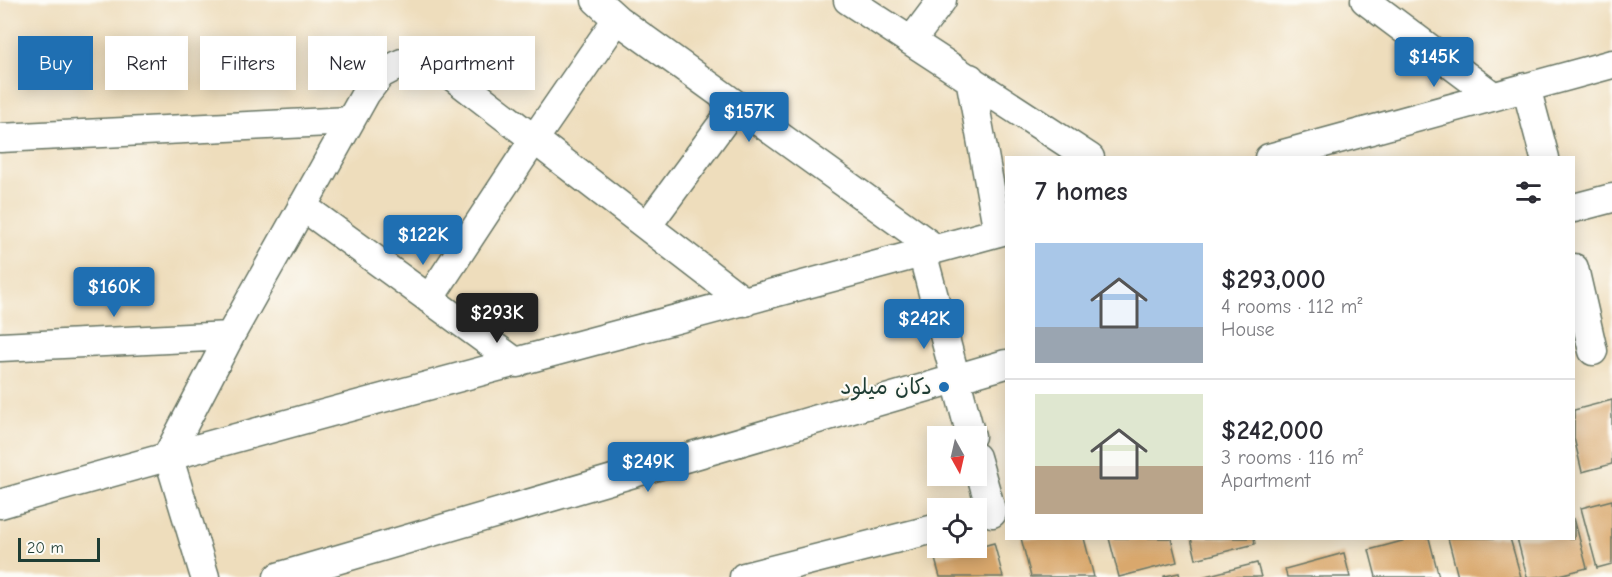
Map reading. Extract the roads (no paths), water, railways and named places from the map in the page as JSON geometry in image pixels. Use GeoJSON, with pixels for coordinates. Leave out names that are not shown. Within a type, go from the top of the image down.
{"type":"FeatureCollection","features":[{"type":"Feature","properties":{"kind":"street"},"geometry":{"type":"LineString","coordinates":[[596,0],[617,19],[736,105],[929,251],[955,378],[968,426]]}},
{"type":"Feature","properties":{"kind":"street"},"geometry":{"type":"LineString","coordinates":[[848,0],[1087,156]]}},
{"type":"Feature","properties":{"kind":"street"},"geometry":{"type":"LineString","coordinates":[[912,40],[942,0]]}},
{"type":"Feature","properties":{"kind":"street"},"geometry":{"type":"LineString","coordinates":[[1365,0],[1493,96]]}},
{"type":"Feature","properties":{"kind":"street"},"geometry":{"type":"LineString","coordinates":[[429,299],[617,19]]}},
{"type":"Feature","properties":{"kind":"street"},"geometry":{"type":"LineString","coordinates":[[205,577],[168,455],[230,336],[350,121],[381,74],[402,63],[426,62],[448,73],[535,138],[744,302]]}},
{"type":"Feature","properties":{"kind":"street"},"geometry":{"type":"LineString","coordinates":[[1276,156],[1612,64]]}},
{"type":"Feature","properties":{"kind":"street"},"geometry":{"type":"LineString","coordinates":[[0,504],[168,455],[1002,231],[970,78]]}},
{"type":"Feature","properties":{"kind":"street"},"geometry":{"type":"LineString","coordinates":[[1526,87],[1544,156]]}},
{"type":"Feature","properties":{"kind":"street"},"geometry":{"type":"LineString","coordinates":[[647,226],[736,105]]}},
{"type":"Feature","properties":{"kind":"street"},"geometry":{"type":"LineString","coordinates":[[0,138],[350,121]]}},
{"type":"Feature","properties":{"kind":"street"},"geometry":{"type":"LineString","coordinates":[[1575,208],[1612,198]]}},
{"type":"Feature","properties":{"kind":"street"},"geometry":{"type":"LineString","coordinates":[[302,206],[517,363]]}},
{"type":"Feature","properties":{"kind":"street"},"geometry":{"type":"LineString","coordinates":[[1575,272],[1593,351]]}},
{"type":"Feature","properties":{"kind":"street"},"geometry":{"type":"LineString","coordinates":[[0,347],[230,336]]}},
{"type":"Feature","properties":{"kind":"street"},"geometry":{"type":"LineString","coordinates":[[278,577],[1005,364]]}},
{"type":"Feature","properties":{"kind":"street"},"geometry":{"type":"LineString","coordinates":[[984,486],[992,514]]}},
{"type":"Feature","properties":{"kind":"street"},"geometry":{"type":"LineString","coordinates":[[744,577],[846,564],[927,532]]}},
{"type":"Feature","properties":{"kind":"place","name":"دكان ميلود"},"geometry":{"type":"Point","coordinates":[944,387]}}]}
